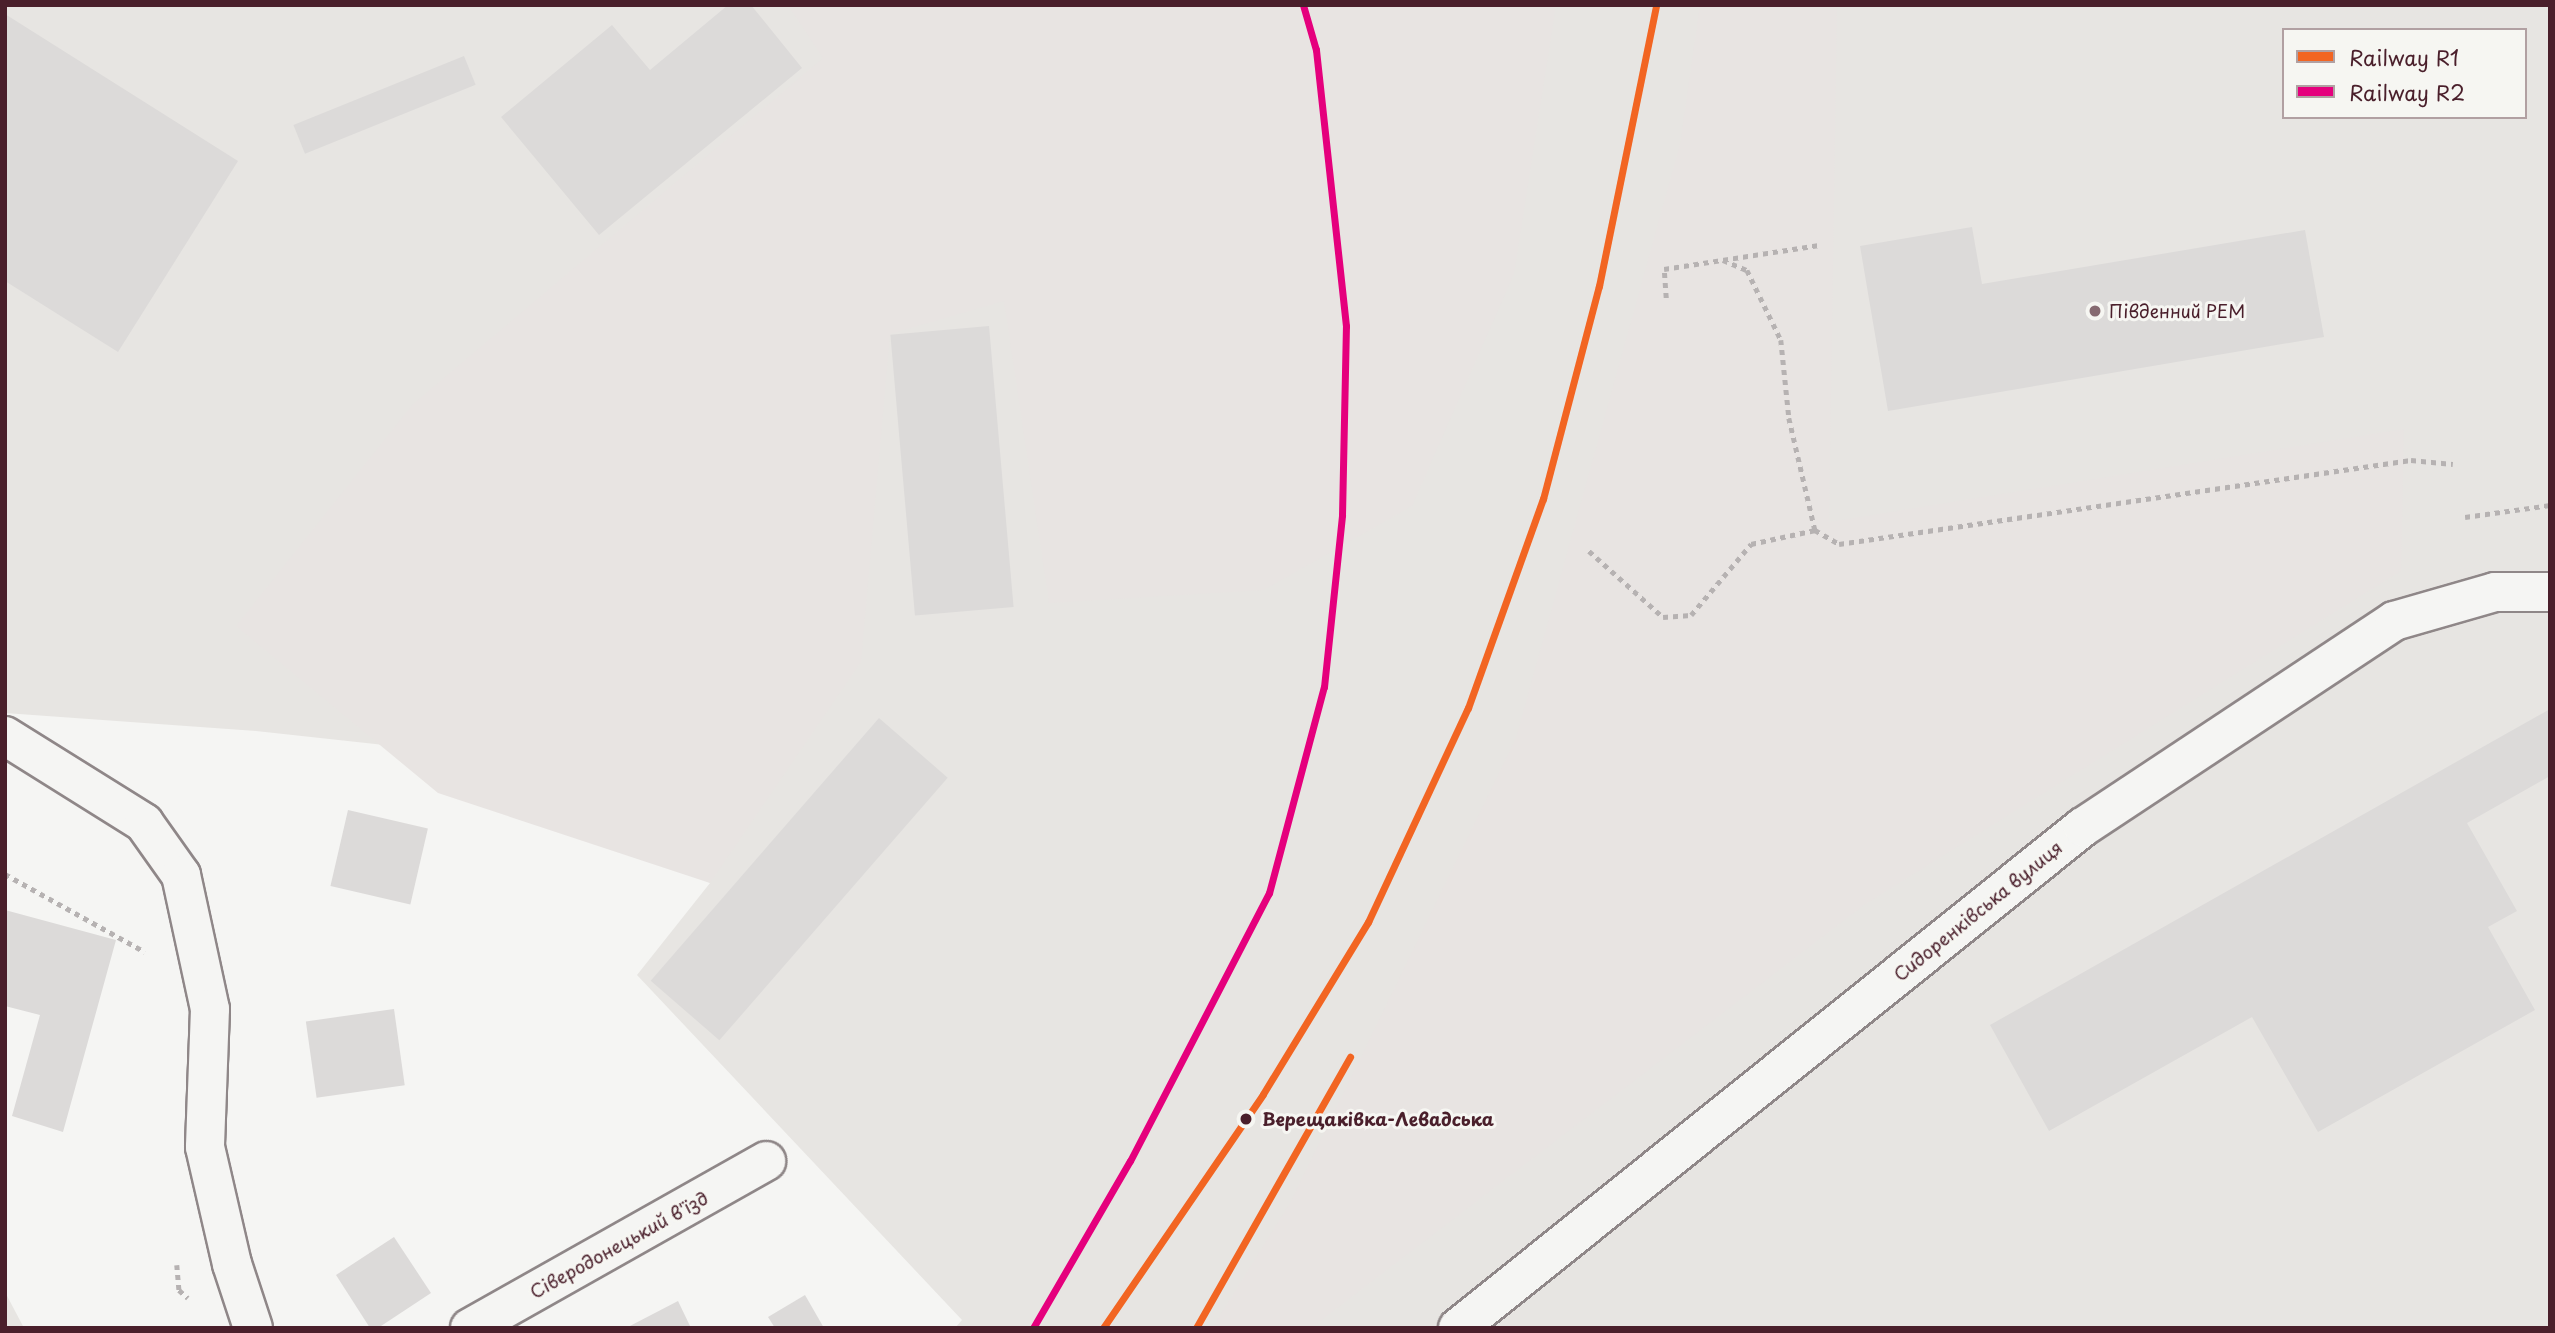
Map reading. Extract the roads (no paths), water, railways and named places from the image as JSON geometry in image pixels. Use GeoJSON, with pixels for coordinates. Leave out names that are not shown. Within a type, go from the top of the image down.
{"type":"FeatureCollection","features":[{"type":"Feature","properties":{"kind":"street","name":"Сидоренківська вулиця"},"geometry":{"type":"LineString","coordinates":[[1458,1328],[2083,827],[2394,621],[2495,592],[2550,592]]}},
{"type":"Feature","properties":{"kind":"street"},"geometry":{"type":"LineString","coordinates":[[5,736],[144,823],[181,875],[210,1009],[205,1146],[232,1264],[253,1328]]}},
{"type":"Feature","properties":{"kind":"street","name":"Сіверодонецький в'їзд"},"geometry":{"type":"LineString","coordinates":[[470,1328],[766,1161]]}},
{"type":"Feature","properties":{"kind":"rail line","name":"R2"},"geometry":{"type":"LineString","coordinates":[[1033,1328],[1130,1161],[1269,893],[1324,687],[1342,515],[1346,326],[1316,50],[1303,5]]}},
{"type":"Feature","properties":{"kind":"rail line","name":"R1"},"geometry":{"type":"LineString","coordinates":[[1103,1328],[1263,1094],[1368,922],[1468,708],[1543,499],[1599,286],[1656,5]]}},
{"type":"Feature","properties":{"kind":"rail line","name":"R1"},"geometry":{"type":"LineString","coordinates":[[1196,1328],[1350,1057]]}},
{"type":"Feature","properties":{"kind":"place","name":"Південний РЕМ"},"geometry":{"type":"Point","coordinates":[2095,311]}},
{"type":"Feature","properties":{"kind":"place","name":"Верещаківка-Левадська"},"geometry":{"type":"Point","coordinates":[1246,1119]}}]}
